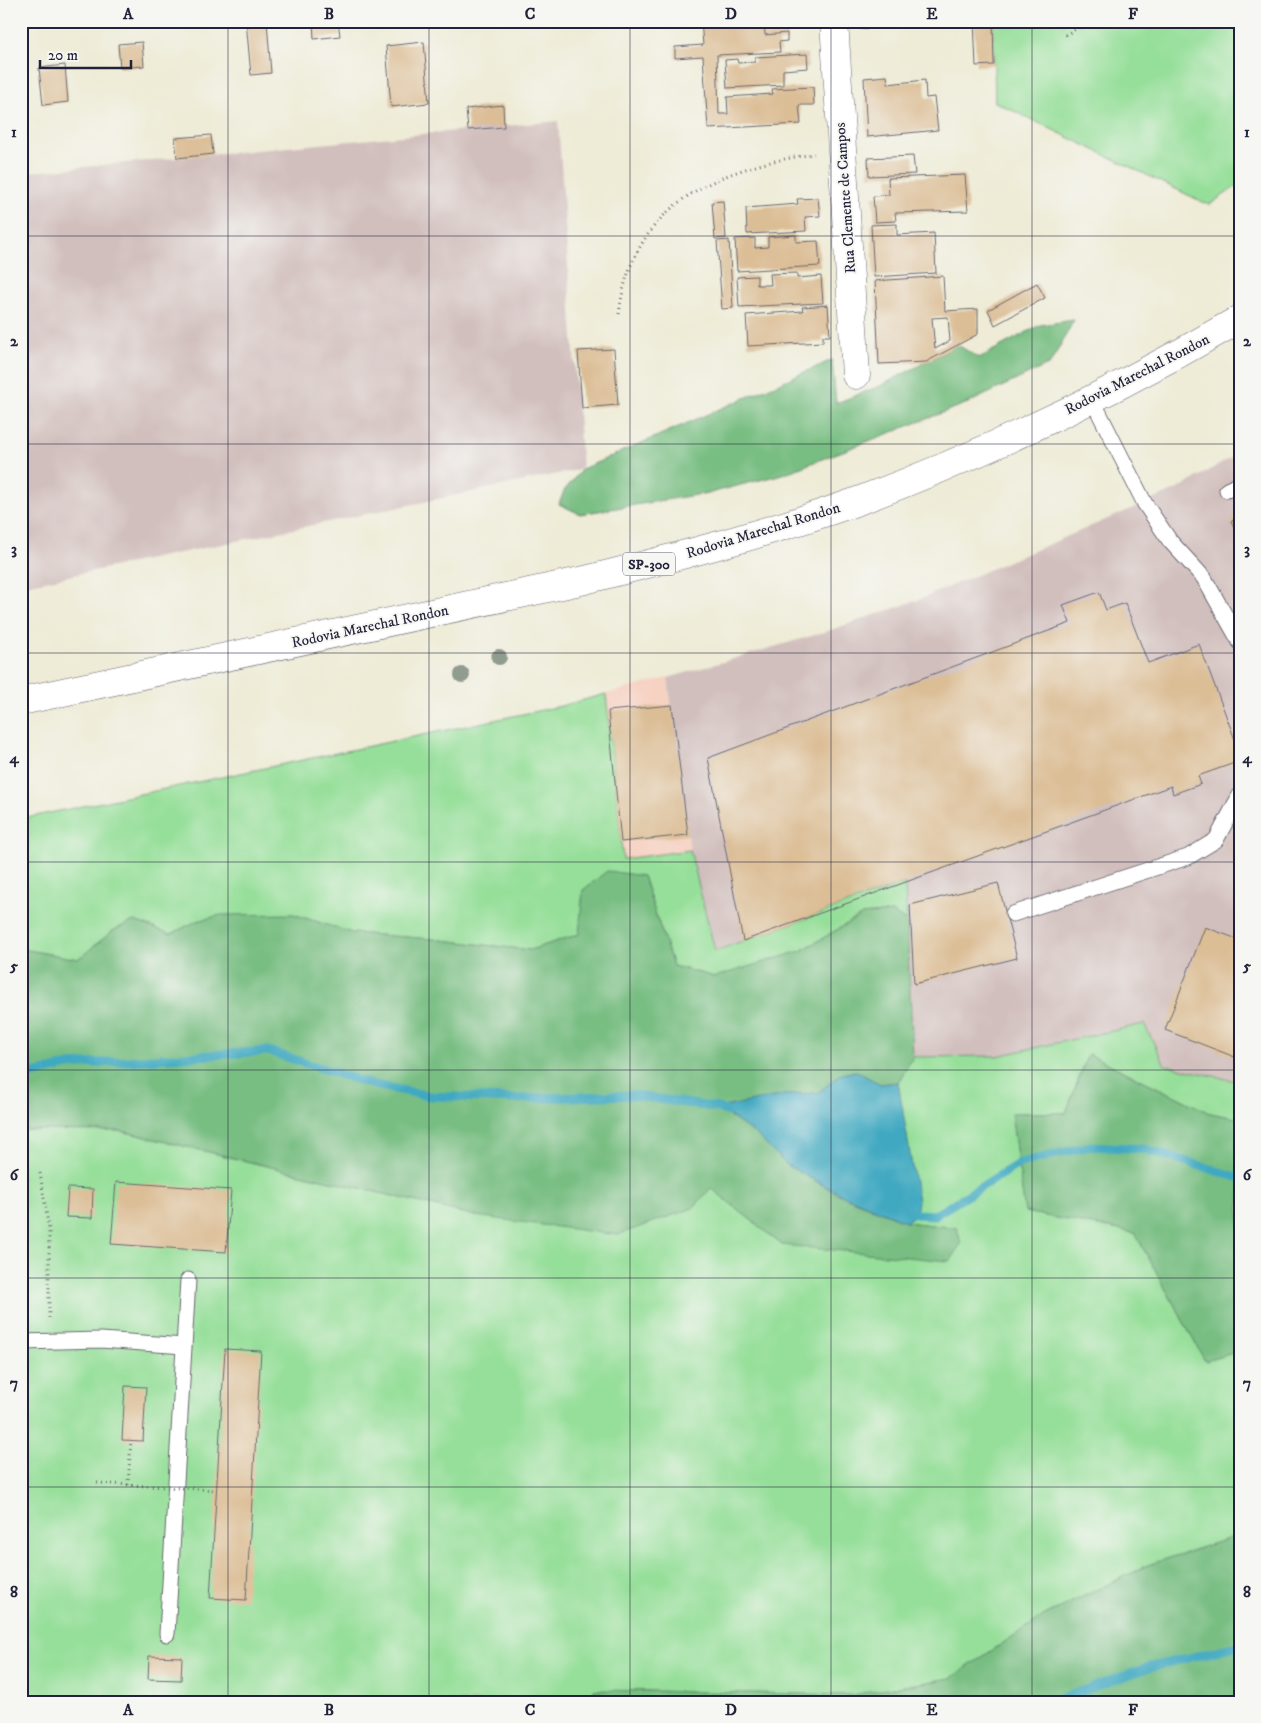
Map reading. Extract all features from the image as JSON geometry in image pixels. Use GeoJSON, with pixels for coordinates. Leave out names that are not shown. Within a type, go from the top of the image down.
{"type":"FeatureCollection","features":[{"type":"Feature","properties":{"kind":"main road","name":"Rua Clemente de Campos"},"geometry":{"type":"LineString","coordinates":[[834,21],[856,375]]}},
{"type":"Feature","properties":{"kind":"main road","name":"Rodovia Marechal Rondon"},"geometry":{"type":"LineString","coordinates":[[21,700],[585,580],[722,544],[858,500],[968,456],[1092,399],[1240,320]]}},
{"type":"Feature","properties":{"kind":"lane"},"geometry":{"type":"LineString","coordinates":[[1092,399],[1145,504],[1170,541],[1204,578],[1240,642]]}},
{"type":"Feature","properties":{"kind":"lane"},"geometry":{"type":"LineString","coordinates":[[1013,914],[1188,857],[1216,840],[1240,795]]}},
{"type":"Feature","properties":{"kind":"lane"},"geometry":{"type":"LineString","coordinates":[[167,1634],[188,1280]]}},
{"type":"Feature","properties":{"kind":"lane"},"geometry":{"type":"LineString","coordinates":[[21,1342],[102,1340],[184,1346]]}},
{"type":"Feature","properties":{"kind":"path"},"geometry":{"type":"LineString","coordinates":[[1065,34],[1091,21]]}},
{"type":"Feature","properties":{"kind":"path"},"geometry":{"type":"LineString","coordinates":[[619,314],[622,290],[634,255],[656,223],[685,197],[713,180],[742,168],[780,158],[842,150]]}},
{"type":"Feature","properties":{"kind":"path"},"geometry":{"type":"LineString","coordinates":[[40,1172],[49,1230],[49,1341]]}},
{"type":"Feature","properties":{"kind":"path"},"geometry":{"type":"LineString","coordinates":[[128,1485],[131,1440]]}},
{"type":"Feature","properties":{"kind":"path"},"geometry":{"type":"LineString","coordinates":[[97,1483],[216,1490]]}},
{"type":"Feature","properties":{"kind":"shaded area"},"geometry":{"type":"Polygon","coordinates":[[[558,121],[582,469],[21,586],[21,173],[558,121]]]}},
{"type":"Feature","properties":{"kind":"shaded area"},"geometry":{"type":"Polygon","coordinates":[[[1240,452],[1240,1082],[1165,1065],[1144,1025],[997,1056],[913,1057],[905,883],[715,951],[690,850],[668,678],[825,632],[918,600],[1178,489],[1240,452]]]}},
{"type":"Feature","properties":{"kind":"shaded area"},"geometry":{"type":"Polygon","coordinates":[[[668,678],[690,850],[623,860],[606,694],[668,678]]]}},
{"type":"Feature","properties":{"kind":"green space"},"geometry":{"type":"Polygon","coordinates":[[[993,21],[1240,21],[1240,184],[1209,205],[995,102],[993,21]]]}},
{"type":"Feature","properties":{"kind":"green space"},"geometry":{"type":"Polygon","coordinates":[[[1074,320],[1050,364],[968,403],[783,474],[714,492],[580,514],[559,504],[564,491],[582,469],[832,360],[836,403],[880,386],[958,345],[979,358],[1040,325],[1074,320]]]}},
{"type":"Feature","properties":{"kind":"green space"},"geometry":{"type":"Polygon","coordinates":[[[606,694],[623,859],[690,850],[715,951],[905,883],[907,922],[892,912],[862,915],[801,951],[715,977],[673,966],[643,876],[583,890],[580,934],[530,950],[432,939],[352,933],[293,914],[197,921],[171,934],[134,921],[114,930],[78,959],[21,949],[21,819],[561,706],[606,694]]]}},
{"type":"Feature","properties":{"kind":"green space"},"geometry":{"type":"Polygon","coordinates":[[[607,871],[643,876],[673,966],[715,977],[801,951],[862,915],[892,912],[907,922],[913,1057],[898,1082],[880,1084],[855,1071],[839,1075],[818,1093],[784,1095],[718,1109],[753,1132],[787,1165],[842,1196],[906,1222],[957,1228],[961,1244],[949,1261],[782,1245],[711,1188],[693,1208],[617,1235],[476,1216],[121,1131],[21,1130],[21,949],[78,959],[114,930],[134,921],[171,934],[197,921],[221,915],[293,914],[352,933],[432,939],[530,950],[579,934],[583,890],[607,871]]]}},
{"type":"Feature","properties":{"kind":"green space"},"geometry":{"type":"Polygon","coordinates":[[[1144,1024],[1165,1065],[1240,1082],[1240,1119],[1210,1113],[1088,1054],[1066,1113],[1011,1113],[1025,1212],[1135,1233],[1205,1361],[1240,1351],[1240,1535],[1148,1565],[1045,1615],[951,1678],[852,1695],[594,1690],[593,1702],[21,1702],[21,1130],[121,1131],[476,1216],[693,1208],[711,1187],[782,1245],[957,1228],[906,1222],[753,1132],[718,1108],[784,1095],[856,1071],[880,1084],[898,1082],[913,1057],[997,1056],[1144,1024]]]}},
{"type":"Feature","properties":{"kind":"green space"},"geometry":{"type":"Polygon","coordinates":[[[1088,1054],[1210,1113],[1240,1119],[1240,1351],[1205,1361],[1135,1233],[1025,1212],[1011,1113],[1066,1113],[1088,1054]]]}},
{"type":"Feature","properties":{"kind":"green space"},"geometry":{"type":"Polygon","coordinates":[[[1240,1535],[1240,1696],[1225,1702],[593,1702],[594,1690],[852,1695],[951,1678],[1045,1615],[1148,1565],[1240,1535]]]}},
{"type":"Feature","properties":{"kind":"water"},"geometry":{"type":"Polygon","coordinates":[[[856,1071],[880,1084],[898,1082],[918,1201],[916,1214],[906,1222],[842,1195],[787,1165],[753,1132],[718,1108],[784,1095],[818,1093],[839,1075],[856,1071]]]}},
{"type":"Feature","properties":{"kind":"building"},"geometry":{"type":"Polygon","coordinates":[[[134,21],[155,21],[155,23],[134,25],[134,21]]]}},
{"type":"Feature","properties":{"kind":"building"},"geometry":{"type":"Polygon","coordinates":[[[246,21],[267,21],[271,73],[251,75],[246,21]]]}},
{"type":"Feature","properties":{"kind":"building"},"geometry":{"type":"Polygon","coordinates":[[[313,21],[338,21],[340,36],[314,39],[313,21]]]}},
{"type":"Feature","properties":{"kind":"building"},"geometry":{"type":"Polygon","coordinates":[[[701,21],[719,21],[719,24],[764,21],[765,35],[787,33],[787,41],[779,42],[780,52],[717,55],[719,114],[728,114],[727,97],[773,94],[772,89],[813,87],[814,105],[799,105],[801,124],[708,129],[703,56],[675,58],[675,47],[703,45],[701,21]]]}},
{"type":"Feature","properties":{"kind":"building"},"geometry":{"type":"Polygon","coordinates":[[[860,21],[891,21],[892,26],[861,29],[860,21]]]}},
{"type":"Feature","properties":{"kind":"building"},"geometry":{"type":"Polygon","coordinates":[[[974,21],[993,21],[994,65],[976,66],[974,21]]]}},
{"type":"Feature","properties":{"kind":"building"},"geometry":{"type":"Polygon","coordinates":[[[142,42],[144,66],[120,68],[118,44],[142,42]]]}},
{"type":"Feature","properties":{"kind":"building"},"geometry":{"type":"Polygon","coordinates":[[[424,42],[429,103],[391,107],[386,46],[424,42]]]}},
{"type":"Feature","properties":{"kind":"building"},"geometry":{"type":"Polygon","coordinates":[[[807,54],[808,68],[783,70],[783,85],[727,88],[725,60],[737,59],[738,63],[755,62],[755,57],[807,54]]]}},
{"type":"Feature","properties":{"kind":"building"},"geometry":{"type":"Polygon","coordinates":[[[65,65],[68,102],[43,105],[39,68],[65,65]]]}},
{"type":"Feature","properties":{"kind":"building"},"geometry":{"type":"Polygon","coordinates":[[[887,76],[888,84],[925,80],[926,98],[934,97],[938,130],[867,137],[864,78],[887,76]]]}},
{"type":"Feature","properties":{"kind":"building"},"geometry":{"type":"Polygon","coordinates":[[[503,105],[504,127],[468,130],[466,109],[503,105]]]}},
{"type":"Feature","properties":{"kind":"building"},"geometry":{"type":"Polygon","coordinates":[[[211,135],[213,154],[177,158],[175,138],[211,135]]]}},
{"type":"Feature","properties":{"kind":"building"},"geometry":{"type":"Polygon","coordinates":[[[913,156],[915,174],[869,176],[868,158],[913,156]]]}},
{"type":"Feature","properties":{"kind":"building"},"geometry":{"type":"Polygon","coordinates":[[[965,175],[968,211],[895,213],[896,221],[875,222],[873,196],[889,195],[888,178],[965,175]]]}},
{"type":"Feature","properties":{"kind":"building"},"geometry":{"type":"Polygon","coordinates":[[[818,198],[820,216],[805,217],[806,231],[747,234],[746,208],[798,204],[797,199],[818,198]]]}},
{"type":"Feature","properties":{"kind":"building"},"geometry":{"type":"Polygon","coordinates":[[[723,201],[726,238],[715,239],[712,202],[723,201]]]}},
{"type":"Feature","properties":{"kind":"building"},"geometry":{"type":"Polygon","coordinates":[[[897,224],[897,235],[934,233],[936,273],[874,277],[871,225],[897,224]]]}},
{"type":"Feature","properties":{"kind":"building"},"geometry":{"type":"Polygon","coordinates":[[[796,235],[796,242],[818,241],[820,266],[737,271],[735,239],[755,238],[755,248],[768,247],[768,237],[796,235]]]}},
{"type":"Feature","properties":{"kind":"building"},"geometry":{"type":"Polygon","coordinates":[[[729,240],[733,308],[722,309],[717,241],[729,240]]]}},
{"type":"Feature","properties":{"kind":"building"},"geometry":{"type":"Polygon","coordinates":[[[797,273],[797,278],[821,276],[823,303],[739,307],[737,277],[757,276],[757,285],[771,285],[770,274],[797,273]]]}},
{"type":"Feature","properties":{"kind":"building"},"geometry":{"type":"Polygon","coordinates":[[[943,276],[945,311],[978,309],[978,334],[926,362],[879,364],[875,281],[943,276]],[[948,317],[932,318],[935,349],[950,341],[948,317]]]}},
{"type":"Feature","properties":{"kind":"building"},"geometry":{"type":"Polygon","coordinates":[[[1037,283],[1045,298],[995,325],[988,310],[1037,283]]]}},
{"type":"Feature","properties":{"kind":"building"},"geometry":{"type":"Polygon","coordinates":[[[828,305],[830,336],[823,336],[823,342],[748,346],[746,315],[803,311],[802,307],[828,305]]]}},
{"type":"Feature","properties":{"kind":"building"},"geometry":{"type":"Polygon","coordinates":[[[614,349],[618,405],[582,408],[578,351],[614,349]]]}},
{"type":"Feature","properties":{"kind":"building"},"geometry":{"type":"Polygon","coordinates":[[[1240,517],[1240,539],[1231,521],[1240,517]]]}},
{"type":"Feature","properties":{"kind":"building"},"geometry":{"type":"Polygon","coordinates":[[[1099,592],[1106,610],[1125,603],[1148,663],[1199,644],[1240,753],[1240,761],[1198,776],[1201,784],[1173,794],[1171,786],[743,941],[708,758],[1070,623],[1063,605],[1099,592]]]}},
{"type":"Feature","properties":{"kind":"building"},"geometry":{"type":"Polygon","coordinates":[[[672,705],[688,835],[621,842],[608,711],[672,705]]]}},
{"type":"Feature","properties":{"kind":"building"},"geometry":{"type":"Polygon","coordinates":[[[998,883],[1017,958],[914,984],[910,905],[998,883]]]}},
{"type":"Feature","properties":{"kind":"building"},"geometry":{"type":"Polygon","coordinates":[[[1205,927],[1240,940],[1240,1059],[1165,1030],[1205,927]]]}},
{"type":"Feature","properties":{"kind":"building"},"geometry":{"type":"Polygon","coordinates":[[[116,1182],[231,1190],[226,1252],[111,1244],[116,1182]]]}},
{"type":"Feature","properties":{"kind":"building"},"geometry":{"type":"Polygon","coordinates":[[[68,1188],[93,1189],[92,1218],[66,1217],[68,1188]]]}},
{"type":"Feature","properties":{"kind":"building"},"geometry":{"type":"Polygon","coordinates":[[[225,1349],[261,1351],[246,1600],[210,1598],[225,1349]]]}},
{"type":"Feature","properties":{"kind":"building"},"geometry":{"type":"Polygon","coordinates":[[[125,1386],[146,1387],[143,1441],[122,1440],[125,1386]]]}},
{"type":"Feature","properties":{"kind":"building"},"geometry":{"type":"Polygon","coordinates":[[[149,1656],[182,1657],[181,1680],[148,1679],[149,1656]]]}},
{"type":"Feature","properties":{"kind":"waterway"},"geometry":{"type":"LineString","coordinates":[[21,1077],[69,1065],[268,1051],[370,1084],[430,1096],[513,1099],[633,1095],[718,1108],[729,1112]]}},
{"type":"Feature","properties":{"kind":"waterway"},"geometry":{"type":"LineString","coordinates":[[908,1208],[916,1214],[935,1215],[1020,1163],[1090,1146],[1145,1149],[1240,1178]]}},
{"type":"Feature","properties":{"kind":"waterway"},"geometry":{"type":"LineString","coordinates":[[1052,1702],[1147,1668],[1240,1645]]}}]}
